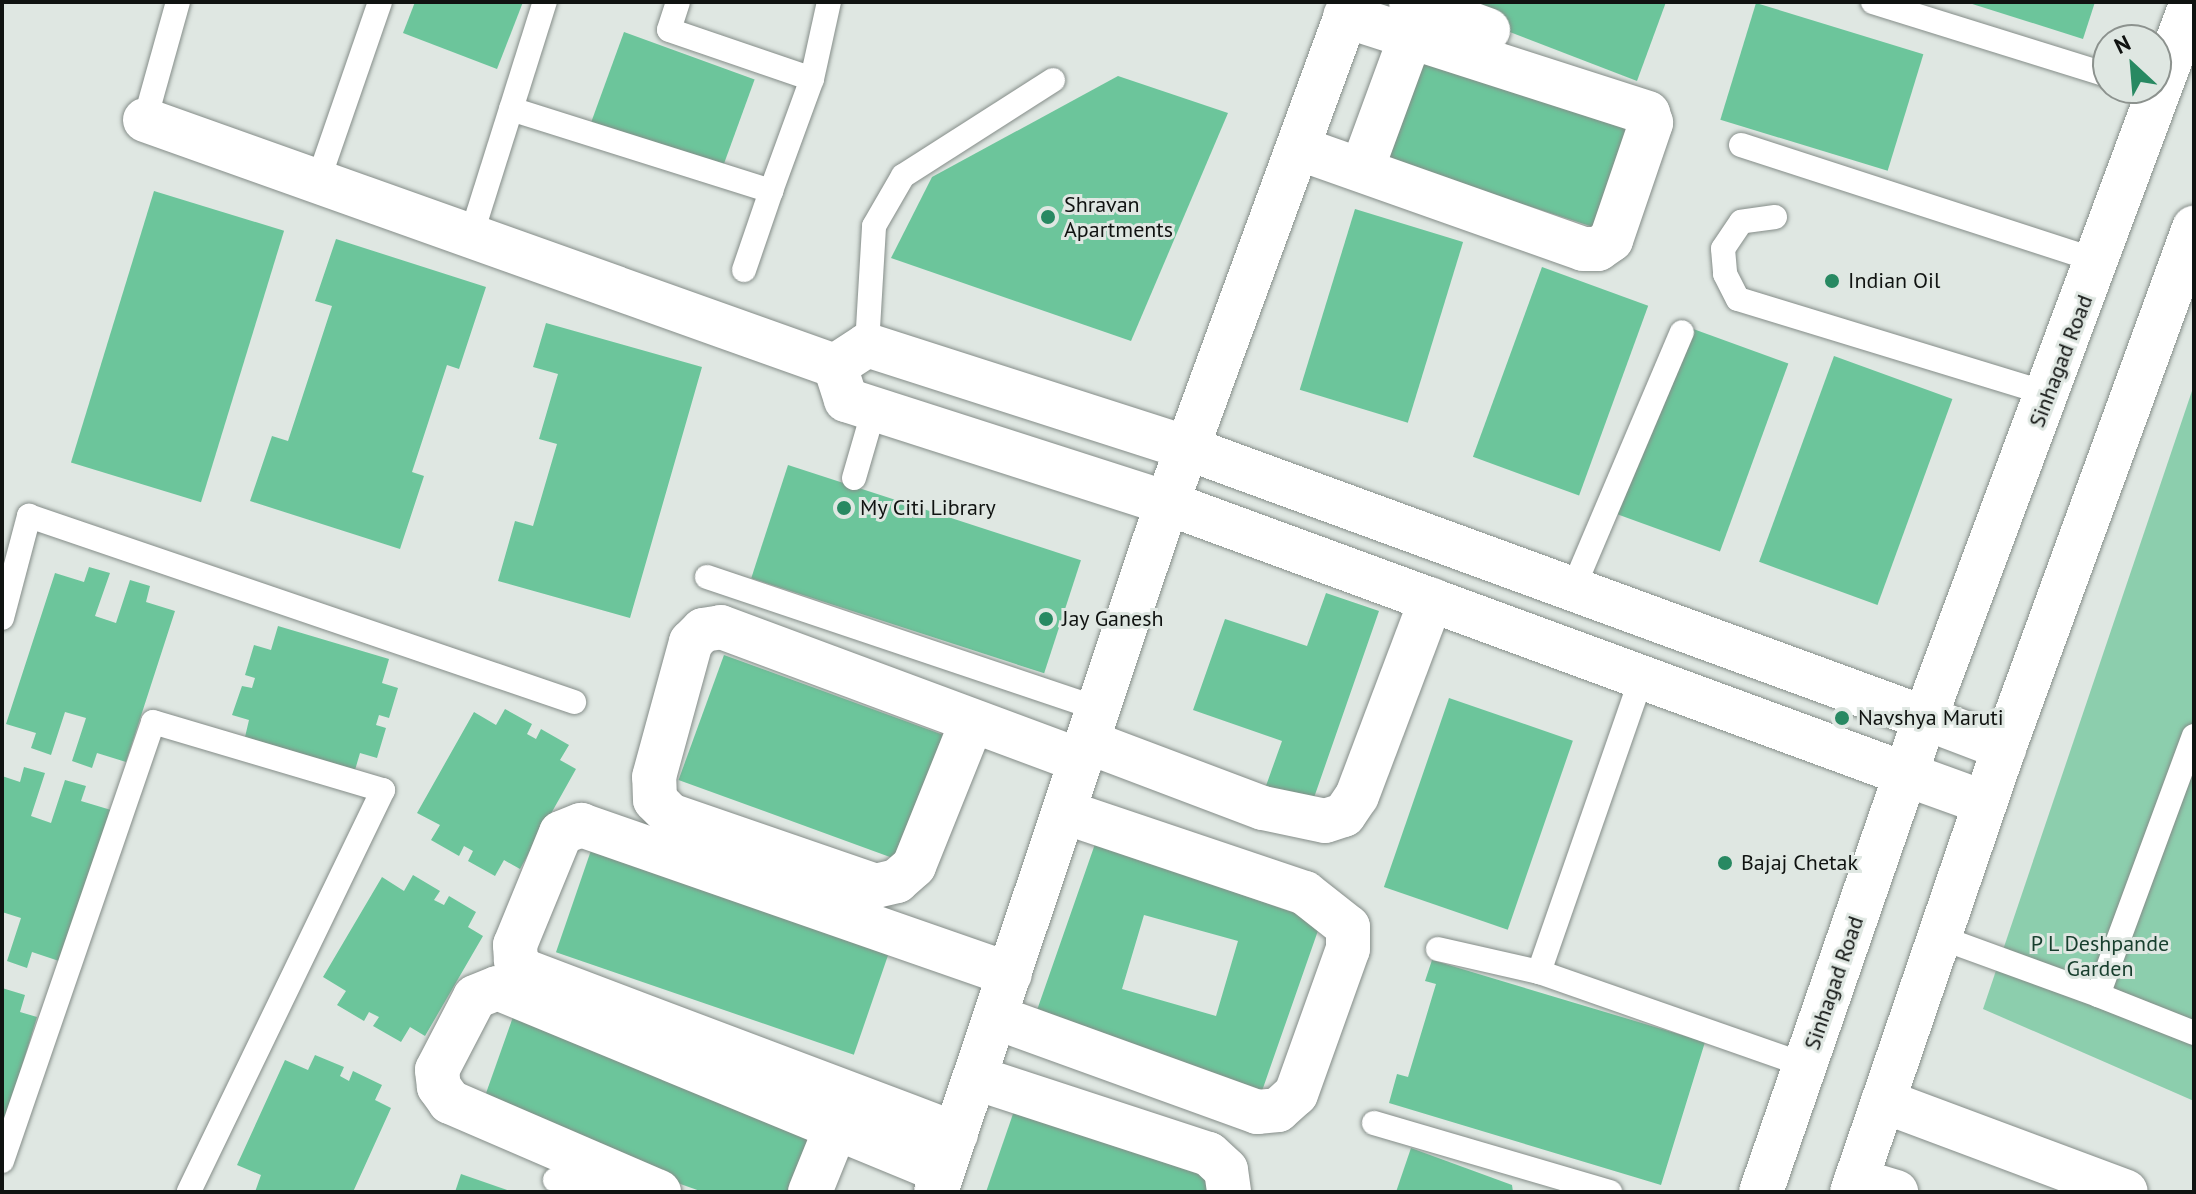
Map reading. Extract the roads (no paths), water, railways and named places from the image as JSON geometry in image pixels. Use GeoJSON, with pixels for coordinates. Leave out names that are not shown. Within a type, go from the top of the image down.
{"type":"FeatureCollection","features":[{"type":"Feature","properties":{"kind":"street","name":"Sinhagad Road"},"geometry":{"type":"LineString","coordinates":[[2172,48],[2192,2]]}},
{"type":"Feature","properties":{"kind":"street"},"geometry":{"type":"LineString","coordinates":[[951,1172],[990,1083],[995,1017],[1167,503],[1348,9],[1411,19],[1620,79]]}},
{"type":"Feature","properties":{"kind":"street"},"geometry":{"type":"LineString","coordinates":[[1298,148],[1583,249],[1598,249],[1611,240],[1651,123],[1648,113],[1411,19]]}},
{"type":"Feature","properties":{"kind":"street"},"geometry":{"type":"LineString","coordinates":[[1362,169],[1411,19]]}},
{"type":"Feature","properties":{"kind":"street","name":"Sinhagad Road"},"geometry":{"type":"LineString","coordinates":[[1761,1192],[1925,718],[2099,261],[2149,104]]}},
{"type":"Feature","properties":{"kind":"street"},"geometry":{"type":"LineString","coordinates":[[145,120],[471,236],[851,356],[1187,448],[2004,748]]}},
{"type":"Feature","properties":{"kind":"street"},"geometry":{"type":"LineString","coordinates":[[1868,1188],[1883,1101],[2004,748],[2194,228]]}},
{"type":"Feature","properties":{"kind":"street"},"geometry":{"type":"LineString","coordinates":[[851,356],[846,400],[1167,503],[1985,803]]}},
{"type":"Feature","properties":{"kind":"street"},"geometry":{"type":"LineString","coordinates":[[971,724],[914,866],[897,881],[876,886],[670,815],[655,800],[654,777],[691,642],[703,630],[721,627],[971,724],[1089,738],[1263,808],[1325,821],[1344,815],[1357,796],[1431,600]]}},
{"type":"Feature","properties":{"kind":"street"},"geometry":{"type":"LineString","coordinates":[[995,1017],[1257,1112],[1278,1110],[1296,1094],[1348,949],[1348,927],[1305,893],[1064,812]]}},
{"type":"Feature","properties":{"kind":"street"},"geometry":{"type":"LineString","coordinates":[[951,1172],[524,971],[516,960],[515,945],[561,833],[581,825],[1010,974]]}},
{"type":"Feature","properties":{"kind":"street"},"geometry":{"type":"LineString","coordinates":[[659,1192],[450,1102],[439,1087],[437,1070],[475,997],[497,988],[835,1130],[951,1172]]}},
{"type":"Feature","properties":{"kind":"street"},"geometry":{"type":"LineString","coordinates":[[951,1172],[990,1083]]}},
{"type":"Feature","properties":{"kind":"street"},"geometry":{"type":"LineString","coordinates":[[990,1083],[1209,1154],[1226,1170],[1229,1192]]}},
{"type":"Feature","properties":{"kind":"street"},"geometry":{"type":"LineString","coordinates":[[1883,1101],[2126,1192]]}},
{"type":"Feature","properties":{"kind":"street"},"geometry":{"type":"LineString","coordinates":[[810,1192],[835,1130]]}},
{"type":"Feature","properties":{"kind":"lane"},"geometry":{"type":"LineString","coordinates":[[145,120],[178,2]]}},
{"type":"Feature","properties":{"kind":"lane"},"geometry":{"type":"LineString","coordinates":[[318,181],[380,2]]}},
{"type":"Feature","properties":{"kind":"lane"},"geometry":{"type":"LineString","coordinates":[[471,236],[545,2]]}},
{"type":"Feature","properties":{"kind":"lane"},"geometry":{"type":"LineString","coordinates":[[678,2],[669,30],[812,79]]}},
{"type":"Feature","properties":{"kind":"lane"},"geometry":{"type":"LineString","coordinates":[[744,270],[812,79],[829,2]]}},
{"type":"Feature","properties":{"kind":"lane"},"geometry":{"type":"LineString","coordinates":[[1873,2],[2092,70]]}},
{"type":"Feature","properties":{"kind":"lane"},"geometry":{"type":"LineString","coordinates":[[851,356],[874,226],[903,176],[1053,80]]}},
{"type":"Feature","properties":{"kind":"lane"},"geometry":{"type":"LineString","coordinates":[[511,109],[771,191]]}},
{"type":"Feature","properties":{"kind":"lane"},"geometry":{"type":"LineString","coordinates":[[1741,145],[2099,261]]}},
{"type":"Feature","properties":{"kind":"lane"},"geometry":{"type":"LineString","coordinates":[[1775,217],[1741,222],[1723,249],[1725,274],[1738,299],[2049,394]]}},
{"type":"Feature","properties":{"kind":"lane"},"geometry":{"type":"LineString","coordinates":[[1572,591],[1682,332]]}},
{"type":"Feature","properties":{"kind":"lane"},"geometry":{"type":"LineString","coordinates":[[854,478],[874,409]]}},
{"type":"Feature","properties":{"kind":"lane"},"geometry":{"type":"LineString","coordinates":[[2,618],[29,516],[574,702]]}},
{"type":"Feature","properties":{"kind":"lane"},"geometry":{"type":"LineString","coordinates":[[707,577],[1089,738]]}},
{"type":"Feature","properties":{"kind":"lane"},"geometry":{"type":"LineString","coordinates":[[1539,972],[1642,677]]}},
{"type":"Feature","properties":{"kind":"lane"},"geometry":{"type":"LineString","coordinates":[[2,1161],[153,722],[383,790],[189,1192]]}},
{"type":"Feature","properties":{"kind":"lane"},"geometry":{"type":"LineString","coordinates":[[2098,995],[2194,736]]}},
{"type":"Feature","properties":{"kind":"lane"},"geometry":{"type":"LineString","coordinates":[[1939,937],[2194,1033]]}},
{"type":"Feature","properties":{"kind":"lane"},"geometry":{"type":"LineString","coordinates":[[1438,949],[1539,972],[1805,1065]]}},
{"type":"Feature","properties":{"kind":"lane"},"geometry":{"type":"LineString","coordinates":[[1374,1123],[1610,1192]]}},
{"type":"Feature","properties":{"kind":"lane"},"geometry":{"type":"LineString","coordinates":[[555,1180],[588,1192]]}},
{"type":"Feature","properties":{"kind":"place","name":"Shravan Apartments"},"geometry":{"type":"Point","coordinates":[1048,217]}},
{"type":"Feature","properties":{"kind":"place","name":"Indian Oil"},"geometry":{"type":"Point","coordinates":[1832,281]}},
{"type":"Feature","properties":{"kind":"place","name":"My Citi Library"},"geometry":{"type":"Point","coordinates":[844,508]}},
{"type":"Feature","properties":{"kind":"place","name":"Jay Ganesh"},"geometry":{"type":"Point","coordinates":[1046,619]}},
{"type":"Feature","properties":{"kind":"place","name":"Navshya Maruti"},"geometry":{"type":"Point","coordinates":[1842,718]}},
{"type":"Feature","properties":{"kind":"place","name":"Bajaj Chetak"},"geometry":{"type":"Point","coordinates":[1725,863]}},
{"type":"Feature","properties":{"kind":"park label","name":"P L Deshpande Garden"},"geometry":{"type":"Point","coordinates":[2100,956]}}]}
